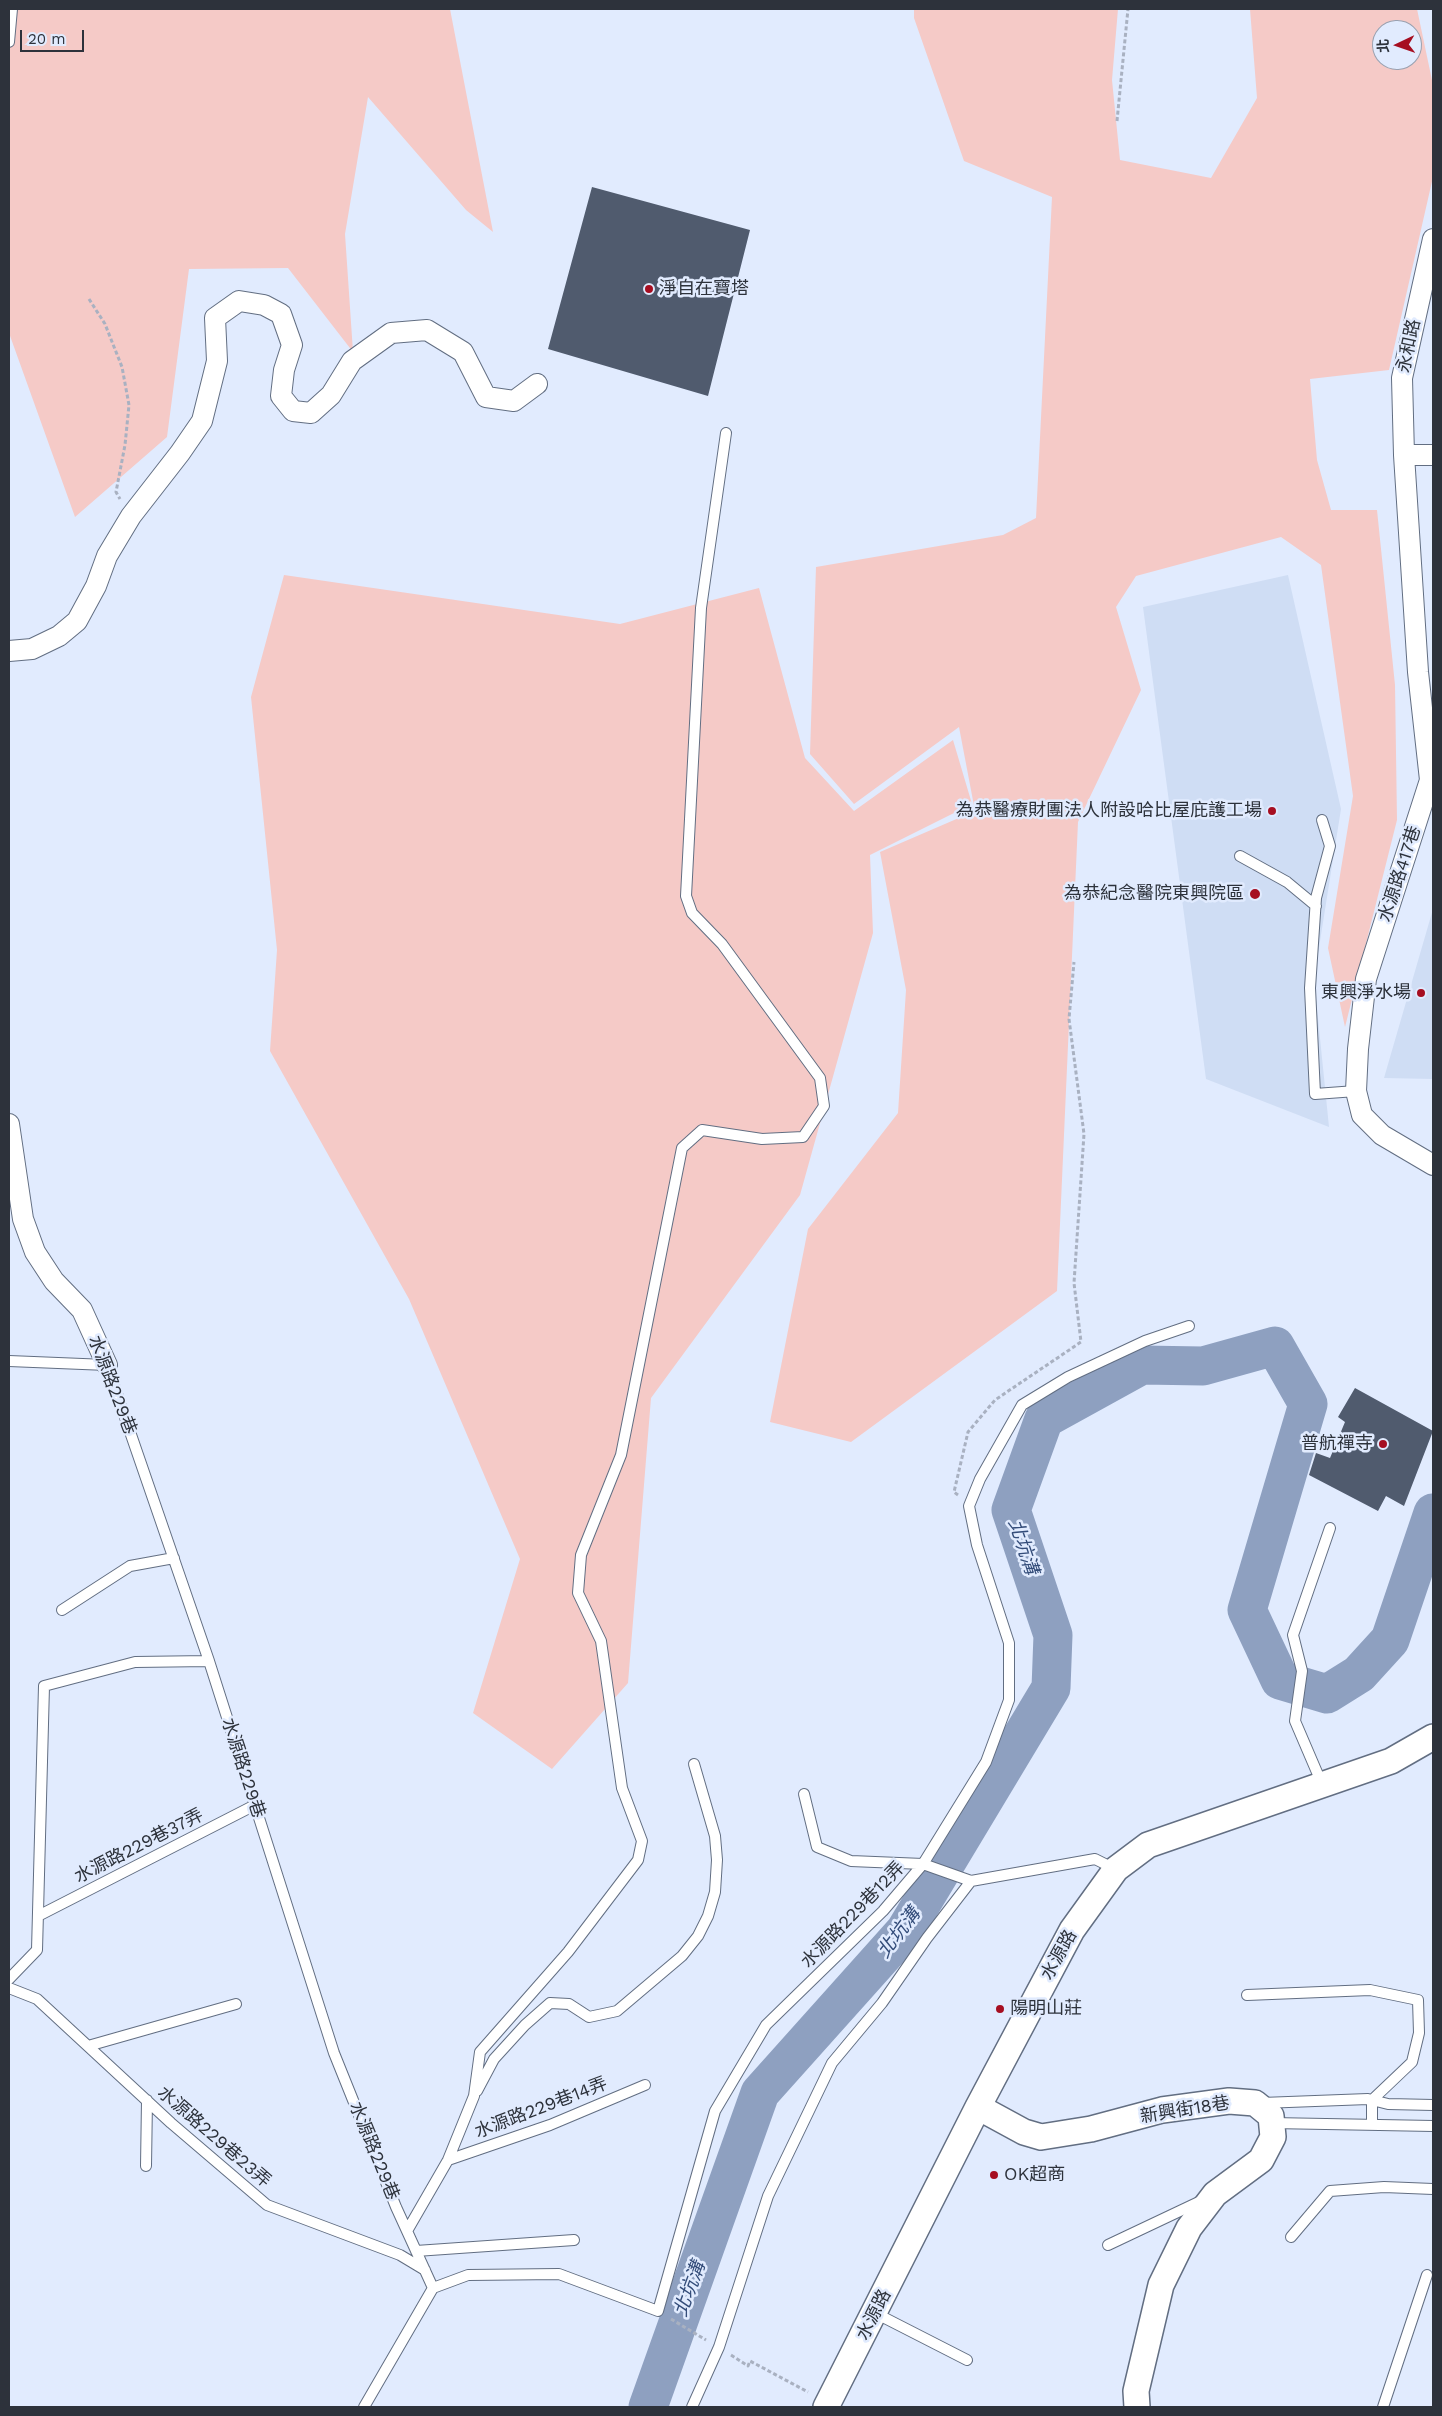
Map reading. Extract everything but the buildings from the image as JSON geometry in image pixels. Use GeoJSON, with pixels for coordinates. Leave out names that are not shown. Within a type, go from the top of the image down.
{"type":"FeatureCollection","features":[{"type":"Feature","properties":{"kind":"street","name":"永和路"},"geometry":{"type":"LineString","coordinates":[[1404,455],[1402,378],[1433,239]]}},
{"type":"Feature","properties":{"kind":"street"},"geometry":{"type":"LineString","coordinates":[[9,651],[32,649],[60,636],[77,621],[96,586],[107,556],[131,516],[180,453],[202,421],[217,361],[215,318],[239,301],[264,305],[281,314],[292,345],[284,370],[280,396],[293,411],[311,413],[331,395],[352,361],[391,333],[427,330],[463,352],[486,397],[514,401],[537,384]]}},
{"type":"Feature","properties":{"kind":"street"},"geometry":{"type":"LineString","coordinates":[[1404,455],[1433,455]]}},
{"type":"Feature","properties":{"kind":"street","name":"水源路417巷"},"geometry":{"type":"LineString","coordinates":[[1404,455],[1418,672],[1430,780],[1366,979],[1358,1049],[1356,1091],[1362,1115],[1382,1135],[1433,1167]]}},
{"type":"Feature","properties":{"kind":"street","name":"水源路229巷"},"geometry":{"type":"LineString","coordinates":[[9,1124],[23,1219],[35,1252],[54,1281],[82,1310],[106,1365]]}},
{"type":"Feature","properties":{"kind":"street","name":"水源路"},"geometry":{"type":"LineString","coordinates":[[828,2405],[978,2107],[1072,1930],[1116,1869],[1148,1846],[1391,1761],[1433,1737]]}},
{"type":"Feature","properties":{"kind":"street","name":"新興街18巷"},"geometry":{"type":"LineString","coordinates":[[978,2107],[1024,2132],[1041,2137],[1091,2130],[1162,2110],[1229,2101],[1255,2103],[1271,2116],[1272,2123]]}},
{"type":"Feature","properties":{"kind":"street"},"geometry":{"type":"LineString","coordinates":[[1137,2407],[1136,2391],[1161,2285],[1189,2228],[1215,2194],[1261,2160],[1273,2137],[1272,2123]]}},
{"type":"Feature","properties":{"kind":"lane"},"geometry":{"type":"LineString","coordinates":[[9,42],[12,9]]}},
{"type":"Feature","properties":{"kind":"lane"},"geometry":{"type":"LineString","coordinates":[[474,2096],[480,2052],[568,1952],[638,1860],[642,1841],[622,1788],[601,1641],[578,1593],[581,1555],[622,1455],[682,1148],[702,1130],[762,1139],[803,1137],[824,1106],[820,1078],[722,944],[692,913],[686,896],[701,608],[726,433]]}},
{"type":"Feature","properties":{"kind":"lane"},"geometry":{"type":"LineString","coordinates":[[1322,820],[1330,846],[1316,906],[1310,988],[1315,1094],[1356,1091]]}},
{"type":"Feature","properties":{"kind":"lane"},"geometry":{"type":"LineString","coordinates":[[1240,856],[1287,882],[1316,906]]}},
{"type":"Feature","properties":{"kind":"lane"},"geometry":{"type":"LineString","coordinates":[[969,1506],[980,1479],[1022,1405],[1068,1377],[1145,1341],[1189,1326]]}},
{"type":"Feature","properties":{"kind":"lane"},"geometry":{"type":"LineString","coordinates":[[9,1361],[106,1365]]}},
{"type":"Feature","properties":{"kind":"lane","name":"水源路229巷"},"geometry":{"type":"LineString","coordinates":[[106,1365],[209,1661],[334,2053],[407,2231],[433,2288]]}},
{"type":"Feature","properties":{"kind":"lane","name":"水源路229巷12弄"},"geometry":{"type":"LineString","coordinates":[[658,2311],[715,2111],[761,2034],[766,2026],[883,1911],[923,1864],[986,1762],[1009,1700],[1009,1643],[977,1545],[969,1506]]}},
{"type":"Feature","properties":{"kind":"lane"},"geometry":{"type":"LineString","coordinates":[[1323,1786],[1311,1762],[1296,1721],[1302,1671],[1294,1635],[1330,1528]]}},
{"type":"Feature","properties":{"kind":"lane"},"geometry":{"type":"LineString","coordinates":[[62,1610],[130,1566],[174,1558]]}},
{"type":"Feature","properties":{"kind":"lane"},"geometry":{"type":"LineString","coordinates":[[9,1979],[37,1950],[44,1686],[134,1662],[209,1661]]}},
{"type":"Feature","properties":{"kind":"lane"},"geometry":{"type":"LineString","coordinates":[[407,2231],[448,2160],[474,2096],[494,2059],[525,2025],[550,2003],[569,2004],[589,2017],[616,2011],[682,1956],[698,1936],[708,1916],[715,1892],[717,1860],[715,1836],[694,1764]]}},
{"type":"Feature","properties":{"kind":"lane"},"geometry":{"type":"LineString","coordinates":[[804,1794],[817,1847],[851,1861],[923,1864],[971,1881],[1095,1859],[1116,1869]]}},
{"type":"Feature","properties":{"kind":"lane","name":"水源路229巷37弄"},"geometry":{"type":"LineString","coordinates":[[38,1916],[255,1805]]}},
{"type":"Feature","properties":{"kind":"lane"},"geometry":{"type":"LineString","coordinates":[[692,2407],[719,2347],[768,2196],[832,2063],[882,2003],[927,1938],[971,1881]]}},
{"type":"Feature","properties":{"kind":"lane","name":"水源路229巷23弄"},"geometry":{"type":"LineString","coordinates":[[9,1988],[37,1999],[146,2100],[267,2205],[400,2255],[424,2270]]}},
{"type":"Feature","properties":{"kind":"lane"},"geometry":{"type":"LineString","coordinates":[[1247,1995],[1370,1990],[1418,2000],[1419,2033],[1412,2062],[1372,2100],[1372,2124]]}},
{"type":"Feature","properties":{"kind":"lane"},"geometry":{"type":"LineString","coordinates":[[88,2046],[236,2004]]}},
{"type":"Feature","properties":{"kind":"lane","name":"水源路229巷14弄"},"geometry":{"type":"LineString","coordinates":[[448,2160],[550,2125],[645,2085]]}},
{"type":"Feature","properties":{"kind":"lane"},"geometry":{"type":"LineString","coordinates":[[146,2100],[146,2166]]}},
{"type":"Feature","properties":{"kind":"lane"},"geometry":{"type":"LineString","coordinates":[[1255,2103],[1372,2100],[1388,2104],[1433,2105]]}},
{"type":"Feature","properties":{"kind":"lane"},"geometry":{"type":"LineString","coordinates":[[1272,2123],[1433,2126]]}},
{"type":"Feature","properties":{"kind":"lane"},"geometry":{"type":"LineString","coordinates":[[1291,2237],[1330,2191],[1384,2187],[1433,2189]]}},
{"type":"Feature","properties":{"kind":"lane"},"geometry":{"type":"LineString","coordinates":[[1108,2245],[1215,2194]]}},
{"type":"Feature","properties":{"kind":"lane"},"geometry":{"type":"LineString","coordinates":[[416,2252],[574,2240]]}},
{"type":"Feature","properties":{"kind":"lane"},"geometry":{"type":"LineString","coordinates":[[364,2407],[433,2288],[468,2275],[559,2274],[658,2311]]}},
{"type":"Feature","properties":{"kind":"lane"},"geometry":{"type":"LineString","coordinates":[[1383,2407],[1427,2275]]}},
{"type":"Feature","properties":{"kind":"lane"},"geometry":{"type":"LineString","coordinates":[[874,2313],[967,2360]]}},
{"type":"Feature","properties":{"kind":"path"},"geometry":{"type":"LineString","coordinates":[[1117,121],[1128,9]]}},
{"type":"Feature","properties":{"kind":"path"},"geometry":{"type":"LineString","coordinates":[[89,299],[105,324],[122,367],[129,405],[125,445],[116,492],[131,516]]}},
{"type":"Feature","properties":{"kind":"path"},"geometry":{"type":"LineString","coordinates":[[969,1506],[954,1492],[968,1432],[995,1400],[1081,1342],[1074,1283],[1084,1134],[1070,1019],[1074,962]]}},
{"type":"Feature","properties":{"kind":"path"},"geometry":{"type":"LineString","coordinates":[[658,2311],[719,2347]]}},
{"type":"Feature","properties":{"kind":"path"},"geometry":{"type":"LineString","coordinates":[[748,2366],[750,2362],[828,2405]]}},
{"type":"Feature","properties":{"kind":"shaded area"},"geometry":{"type":"Polygon","coordinates":[[[9,9],[450,9],[493,232],[466,210],[368,97],[345,234],[353,352],[288,268],[189,269],[167,437],[75,517],[9,333],[9,9]]]}},
{"type":"Feature","properties":{"kind":"shaded area"},"geometry":{"type":"Polygon","coordinates":[[[914,9],[1118,9],[1112,80],[1120,160],[1211,178],[1257,98],[1250,9],[1417,9],[1419,20],[1372,20],[1372,70],[1422,70],[1422,33],[1433,85],[1433,177],[1389,370],[1310,379],[1317,460],[1331,510],[1377,510],[1395,685],[1397,820],[1345,1027],[1328,948],[1353,796],[1321,565],[1281,537],[1136,576],[1116,607],[1141,690],[1078,822],[1057,1291],[851,1442],[770,1422],[808,1229],[898,1113],[906,990],[880,852],[975,811],[959,727],[854,804],[810,754],[816,567],[1003,535],[1036,518],[1052,197],[964,161],[914,18],[914,9]]]}},
{"type":"Feature","properties":{"kind":"shaded area"},"geometry":{"type":"Polygon","coordinates":[[[284,575],[620,624],[759,588],[805,758],[854,811],[953,740],[972,804],[870,855],[873,933],[800,1195],[651,1398],[628,1683],[552,1769],[473,1713],[520,1559],[409,1299],[270,1051],[277,950],[251,697],[284,575]]]}},
{"type":"Feature","properties":{"kind":"shaded area","name":"為恭紀念醫院東興院區"},"geometry":{"type":"Polygon","coordinates":[[[1288,575],[1341,809],[1314,979],[1329,1127],[1206,1079],[1143,607],[1288,575]]]}},
{"type":"Feature","properties":{"kind":"shaded area","name":"東興淨水場"},"geometry":{"type":"Polygon","coordinates":[[[1433,909],[1433,1079],[1384,1078],[1433,909]]]}},
{"type":"Feature","properties":{"kind":"waterway","name":"北坑溝"},"geometry":{"type":"LineString","coordinates":[[648,2407],[760,2093],[905,1931],[1051,1688],[1053,1635],[1011,1510],[1044,1419],[1142,1365],[1203,1366],[1275,1346],[1308,1404],[1247,1610],[1280,1680],[1327,1694],[1359,1674],[1390,1640],[1433,1513]]}},
{"type":"Feature","properties":{"kind":"place","name":"淨自在寶塔"},"geometry":{"type":"Point","coordinates":[649,289]}},
{"type":"Feature","properties":{"kind":"place","name":"為恭醫療財團法人附設哈比屋庇護工場"},"geometry":{"type":"Point","coordinates":[1272,811]}},
{"type":"Feature","properties":{"kind":"place","name":"為恭紀念醫院東興院區"},"geometry":{"type":"Point","coordinates":[1255,894]}},
{"type":"Feature","properties":{"kind":"place","name":"東興淨水場"},"geometry":{"type":"Point","coordinates":[1421,993]}},
{"type":"Feature","properties":{"kind":"place","name":"普航禪寺"},"geometry":{"type":"Point","coordinates":[1383,1444]}},
{"type":"Feature","properties":{"kind":"place","name":"陽明山莊"},"geometry":{"type":"Point","coordinates":[1000,2009]}},
{"type":"Feature","properties":{"kind":"place","name":"OK超商"},"geometry":{"type":"Point","coordinates":[994,2175]}}]}
